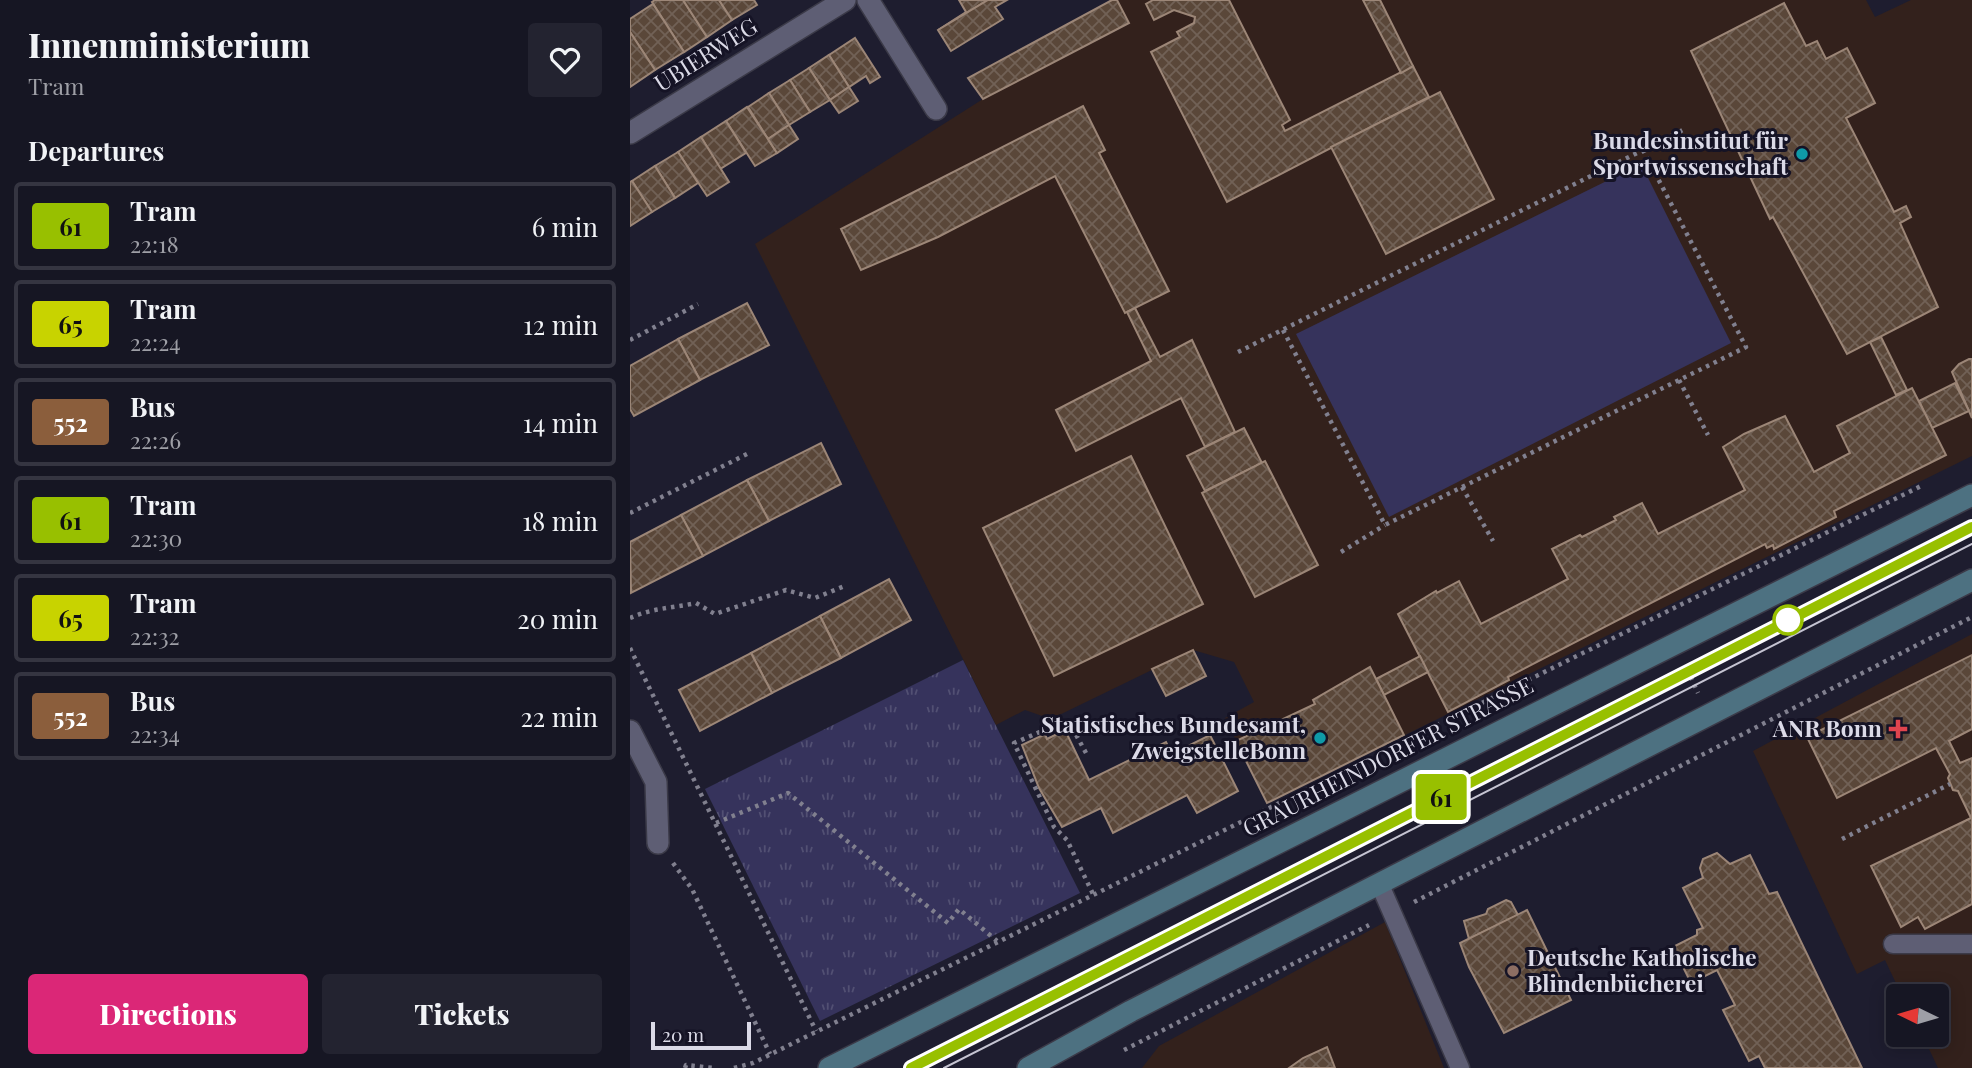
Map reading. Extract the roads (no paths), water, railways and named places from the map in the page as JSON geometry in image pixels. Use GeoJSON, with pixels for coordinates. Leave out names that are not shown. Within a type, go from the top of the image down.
{"type":"FeatureCollection","features":[{"type":"Feature","properties":{"kind":"main road","name":"GRAURHEINDORFER STRASSE"},"geometry":{"type":"LineString","coordinates":[[829,1068],[1972,495]]}},
{"type":"Feature","properties":{"kind":"main road"},"geometry":{"type":"LineString","coordinates":[[1028,1068],[1131,1011],[1972,580]]}},
{"type":"Feature","properties":{"kind":"street","name":"UBIERWEG"},"geometry":{"type":"LineString","coordinates":[[630,133],[845,0]]}},
{"type":"Feature","properties":{"kind":"street"},"geometry":{"type":"LineString","coordinates":[[868,0],[936,109]]}},
{"type":"Feature","properties":{"kind":"street"},"geometry":{"type":"LineString","coordinates":[[630,731],[656,782],[658,843]]}},
{"type":"Feature","properties":{"kind":"lane"},"geometry":{"type":"LineString","coordinates":[[1380,884],[1460,1068]]}},
{"type":"Feature","properties":{"kind":"lane"},"geometry":{"type":"LineString","coordinates":[[1893,944],[1972,944]]}},
{"type":"Feature","properties":{"kind":"tram line"},"geometry":{"type":"LineString","coordinates":[[911,1068],[1972,527]]}},
{"type":"Feature","properties":{"kind":"tram line","name":"61"},"geometry":{"type":"LineString","coordinates":[[911,1068],[1972,527]]}},
{"type":"Feature","properties":{"kind":"tram line"},"geometry":{"type":"LineString","coordinates":[[944,1068],[1972,544]]}},
{"type":"Feature","properties":{"kind":"place","name":"Bundesinstitut für Sportwissenschaft"},"geometry":{"type":"Point","coordinates":[1802,154]}},
{"type":"Feature","properties":{"kind":"place","name":"ANR Bonn"},"geometry":{"type":"Point","coordinates":[1898,729]}},
{"type":"Feature","properties":{"kind":"place","name":"Statistisches Bundesamt, ZweigstelleBonn"},"geometry":{"type":"Point","coordinates":[1320,738]}},
{"type":"Feature","properties":{"kind":"place","name":"Deutsche Katholische Blindenbücherei"},"geometry":{"type":"Point","coordinates":[1513,971]}}]}
